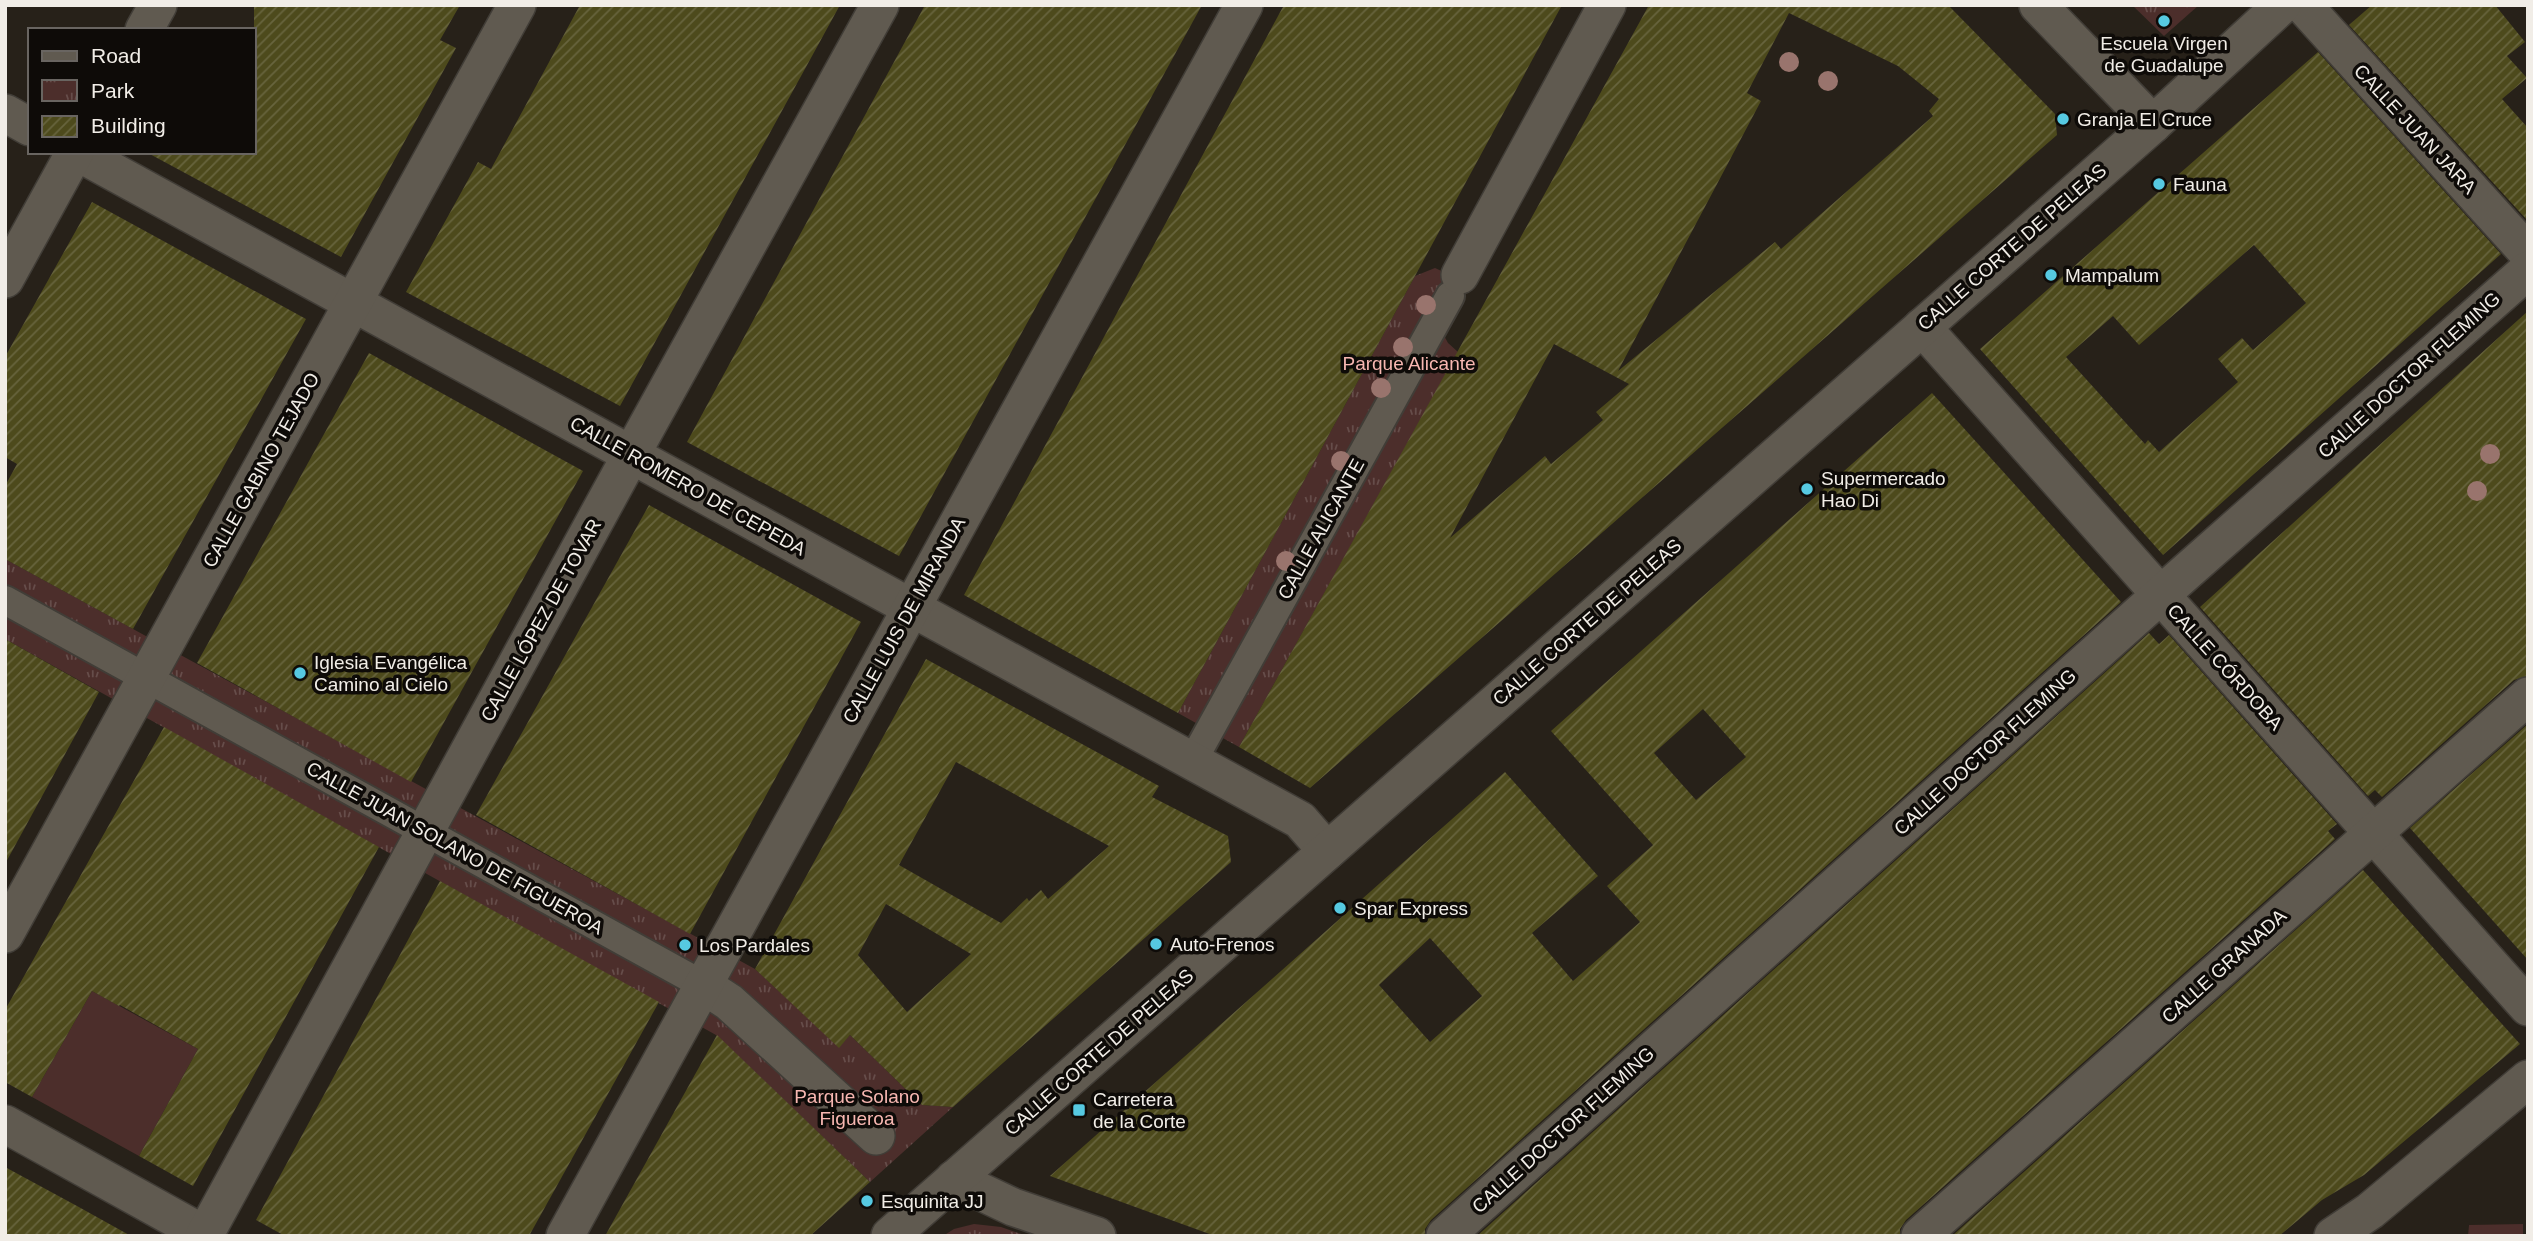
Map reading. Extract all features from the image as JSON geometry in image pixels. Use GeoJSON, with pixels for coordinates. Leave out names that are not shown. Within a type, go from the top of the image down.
{"type":"FeatureCollection","features":[{"type":"Feature","properties":{"kind":"street"},"geometry":{"type":"LineString","coordinates":[[145,28],[158,5]]}},
{"type":"Feature","properties":{"kind":"street","name":"CALLE GABINO TEJADO"},"geometry":{"type":"LineString","coordinates":[[5,934],[517,5]]}},
{"type":"Feature","properties":{"kind":"street","name":"CALLE LÓPEZ DE TOVAR"},"geometry":{"type":"LineString","coordinates":[[205,1235],[880,5]]}},
{"type":"Feature","properties":{"kind":"street","name":"CALLE LUIS DE MIRANDA"},"geometry":{"type":"LineString","coordinates":[[565,1236],[1244,5]]}},
{"type":"Feature","properties":{"kind":"street","name":"CALLE ALICANTE"},"geometry":{"type":"LineString","coordinates":[[1192,762],[1607,5]]}},
{"type":"Feature","properties":{"kind":"street"},"geometry":{"type":"LineString","coordinates":[[2038,5],[2152,124]]}},
{"type":"Feature","properties":{"kind":"street","name":"CALLE CORTE DE PELEAS"},"geometry":{"type":"LineString","coordinates":[[890,1236],[2152,124],[2282,5]]}},
{"type":"Feature","properties":{"kind":"street","name":"CALLE JUAN JARA"},"geometry":{"type":"LineString","coordinates":[[2303,5],[2528,253]]}},
{"type":"Feature","properties":{"kind":"street"},"geometry":{"type":"LineString","coordinates":[[5,113],[28,126]]}},
{"type":"Feature","properties":{"kind":"street"},"geometry":{"type":"LineString","coordinates":[[5,279],[75,154]]}},
{"type":"Feature","properties":{"kind":"street","name":"CALLE ROMERO DE CEPEDA"},"geometry":{"type":"LineString","coordinates":[[80,154],[1300,820],[1327,851]]}},
{"type":"Feature","properties":{"kind":"street","name":"CALLE DOCTOR FLEMING"},"geometry":{"type":"LineString","coordinates":[[1445,1236],[2528,270]]}},
{"type":"Feature","properties":{"kind":"street","name":"CALLE CÓRDOBA"},"geometry":{"type":"LineString","coordinates":[[1922,327],[2528,1007]]}},
{"type":"Feature","properties":{"kind":"street","name":"CALLE JUAN SOLANO DE FIGUEROA"},"geometry":{"type":"LineString","coordinates":[[5,600],[703,985],[729,1002],[876,1136]]}},
{"type":"Feature","properties":{"kind":"street","name":"CALLE GRANADA"},"geometry":{"type":"LineString","coordinates":[[1920,1236],[2528,696]]}},
{"type":"Feature","properties":{"kind":"street"},"geometry":{"type":"LineString","coordinates":[[2333,1236],[2370,1210],[2528,1079]]}},
{"type":"Feature","properties":{"kind":"street"},"geometry":{"type":"LineString","coordinates":[[5,1124],[205,1235]]}},
{"type":"Feature","properties":{"kind":"street"},"geometry":{"type":"LineString","coordinates":[[954,1179],[1013,1207],[1097,1236]]}},
{"type":"Feature","properties":{"kind":"green space","name":"Escuela Virgen de Guadalupe"},"geometry":{"type":"Polygon","coordinates":[[[2132,5],[2199,5],[2164,36],[2132,5]]]}},
{"type":"Feature","properties":{"kind":"green space","name":"Escuela Virgen de Guadalupe"},"geometry":{"type":"Polygon","coordinates":[[[2140,5],[2190,5],[2162,30],[2140,5]]]}},
{"type":"Feature","properties":{"kind":"green space","name":"Parque Alicante"},"geometry":{"type":"Polygon","coordinates":[[[1435,268],[1450,275],[1442,332],[1448,343],[1458,352],[1239,747],[1178,713],[1415,276],[1435,268]]]}},
{"type":"Feature","properties":{"kind":"green space","name":"Parque Solano Figueroa"},"geometry":{"type":"Polygon","coordinates":[[[5,559],[755,969],[839,1047],[850,1035],[922,1105],[953,1107],[870,1182],[716,1035],[5,639],[5,559]]]}},
{"type":"Feature","properties":{"kind":"green space"},"geometry":{"type":"Polygon","coordinates":[[[92,991],[198,1049],[139,1156],[32,1097],[92,991]]]}},
{"type":"Feature","properties":{"kind":"green space"},"geometry":{"type":"Polygon","coordinates":[[[974,1224],[1001,1227],[1027,1236],[943,1236],[954,1229],[974,1224]]]}},
{"type":"Feature","properties":{"kind":"green space"},"geometry":{"type":"Polygon","coordinates":[[[2523,1224],[2523,1236],[2468,1236],[2469,1225],[2523,1224]]]}},
{"type":"Feature","properties":{"kind":"building"},"geometry":{"type":"Polygon","coordinates":[[[254,5],[460,5],[440,40],[456,48],[341,257],[150,154],[256,154],[254,5]]]}},
{"type":"Feature","properties":{"kind":"building"},"geometry":{"type":"Polygon","coordinates":[[[580,5],[840,5],[620,406],[406,292],[478,162],[491,169],[580,5]]]}},
{"type":"Feature","properties":{"kind":"building"},"geometry":{"type":"Polygon","coordinates":[[[925,5],[1202,5],[899,556],[687,442],[925,5]]]}},
{"type":"Feature","properties":{"kind":"building"},"geometry":{"type":"Polygon","coordinates":[[[1284,5],[1562,5],[1178,713],[964,595],[1284,5]]]}},
{"type":"Feature","properties":{"kind":"building"},"geometry":{"type":"Polygon","coordinates":[[[1649,5],[1948,5],[2055,114],[2057,135],[1310,788],[1239,747],[1649,5]],[[1789,13],[1747,93],[1761,101],[1618,371],[1775,242],[1781,249],[1933,116],[1929,111],[1939,99],[1898,66],[1789,13]],[[1554,344],[1450,538],[1545,456],[1551,464],[1603,420],[1596,412],[1629,384],[1554,344]]]}},
{"type":"Feature","properties":{"kind":"building"},"geometry":{"type":"Polygon","coordinates":[[[2372,5],[2495,5],[2525,42],[2507,56],[2527,78],[2502,99],[2528,128],[2528,221],[2349,25],[2372,5]]]}},
{"type":"Feature","properties":{"kind":"building"},"geometry":{"type":"Polygon","coordinates":[[[2318,52],[2501,254],[2163,555],[1980,349],[2318,52]],[[2254,245],[2139,345],[2113,316],[2066,357],[2145,444],[2148,440],[2159,452],[2238,382],[2218,359],[2242,338],[2253,350],[2306,303],[2254,245]]]}},
{"type":"Feature","properties":{"kind":"building"},"geometry":{"type":"Polygon","coordinates":[[[92,202],[306,319],[133,629],[5,559],[5,486],[17,464],[5,457],[5,357],[92,202]]]}},
{"type":"Feature","properties":{"kind":"building"},"geometry":{"type":"Polygon","coordinates":[[[2528,311],[2528,676],[2514,680],[2382,797],[2375,790],[2368,796],[2200,607],[2528,311]]]}},
{"type":"Feature","properties":{"kind":"building"},"geometry":{"type":"Polygon","coordinates":[[[369,353],[583,471],[411,782],[197,663],[369,353]]]}},
{"type":"Feature","properties":{"kind":"building"},"geometry":{"type":"Polygon","coordinates":[[[1932,393],[2121,602],[1431,1220],[1425,1229],[1425,1236],[1215,1236],[1050,1176],[1505,772],[1598,876],[1532,933],[1573,981],[1640,922],[1607,886],[1653,845],[1551,731],[1932,393]],[[1703,709],[1654,753],[1696,800],[1746,757],[1703,709]],[[1430,938],[1379,985],[1430,1042],[1482,996],[1430,938]]]}},
{"type":"Feature","properties":{"kind":"building"},"geometry":{"type":"Polygon","coordinates":[[[649,505],[861,622],[690,934],[476,815],[649,505]]]}},
{"type":"Feature","properties":{"kind":"building"},"geometry":{"type":"Polygon","coordinates":[[[2149,633],[2159,644],[2169,635],[2337,824],[2328,831],[2335,839],[1906,1220],[1900,1229],[1900,1236],[1477,1236],[2149,633]]]}},
{"type":"Feature","properties":{"kind":"building"},"geometry":{"type":"Polygon","coordinates":[[[5,639],[99,692],[5,864],[5,639]]]}},
{"type":"Feature","properties":{"kind":"building"},"geometry":{"type":"Polygon","coordinates":[[[926,659],[1159,786],[1152,797],[1228,836],[1231,862],[953,1107],[922,1105],[850,1035],[839,1048],[755,969],[926,659]],[[956,762],[899,865],[1001,923],[1027,898],[1029,901],[1041,890],[1048,899],[1109,846],[956,762]],[[886,904],[858,955],[907,1012],[971,954],[886,904]]]}},
{"type":"Feature","properties":{"kind":"building"},"geometry":{"type":"Polygon","coordinates":[[[2528,724],[2528,960],[2410,828],[2528,724]]]}},
{"type":"Feature","properties":{"kind":"building"},"geometry":{"type":"Polygon","coordinates":[[[164,727],[379,847],[193,1186],[139,1156],[198,1049],[120,1005],[92,991],[32,1097],[5,1082],[5,1010],[164,727]]]}},
{"type":"Feature","properties":{"kind":"building"},"geometry":{"type":"Polygon","coordinates":[[[2363,870],[2520,1044],[2364,1175],[2322,1200],[2279,1236],[1952,1236],[2363,870]]]}},
{"type":"Feature","properties":{"kind":"building"},"geometry":{"type":"Polygon","coordinates":[[[440,881],[659,1002],[529,1236],[285,1236],[256,1220],[440,881]]]}},
{"type":"Feature","properties":{"kind":"building"},"geometry":{"type":"Polygon","coordinates":[[[717,1035],[870,1182],[810,1236],[605,1236],[717,1035]]]}},
{"type":"Feature","properties":{"kind":"building"},"geometry":{"type":"Polygon","coordinates":[[[5,1167],[77,1206],[131,1236],[5,1236],[5,1167]]]}},
{"type":"Feature","properties":{"kind":"place","name":"Escuela Virgen de Guadalupe"},"geometry":{"type":"Point","coordinates":[2164,21]}},
{"type":"Feature","properties":{"kind":"place","name":"Granja El Cruce"},"geometry":{"type":"Point","coordinates":[2063,119]}},
{"type":"Feature","properties":{"kind":"place","name":"Fauna"},"geometry":{"type":"Point","coordinates":[2159,184]}},
{"type":"Feature","properties":{"kind":"place","name":"Mampalum"},"geometry":{"type":"Point","coordinates":[2051,275]}},
{"type":"Feature","properties":{"kind":"place","name":"Supermercado Hao Di"},"geometry":{"type":"Point","coordinates":[1807,489]}},
{"type":"Feature","properties":{"kind":"place","name":"Iglesia Evangélica Camino al Cielo"},"geometry":{"type":"Point","coordinates":[300,673]}},
{"type":"Feature","properties":{"kind":"place","name":"Spar Express"},"geometry":{"type":"Point","coordinates":[1340,908]}},
{"type":"Feature","properties":{"kind":"place","name":"Auto-Frenos"},"geometry":{"type":"Point","coordinates":[1156,944]}},
{"type":"Feature","properties":{"kind":"place","name":"Los Pardales"},"geometry":{"type":"Point","coordinates":[685,945]}},
{"type":"Feature","properties":{"kind":"place","name":"Carretera de la Corte"},"geometry":{"type":"Point","coordinates":[1079,1110]}},
{"type":"Feature","properties":{"kind":"place","name":"Esquinita JJ"},"geometry":{"type":"Point","coordinates":[867,1201]}}]}
